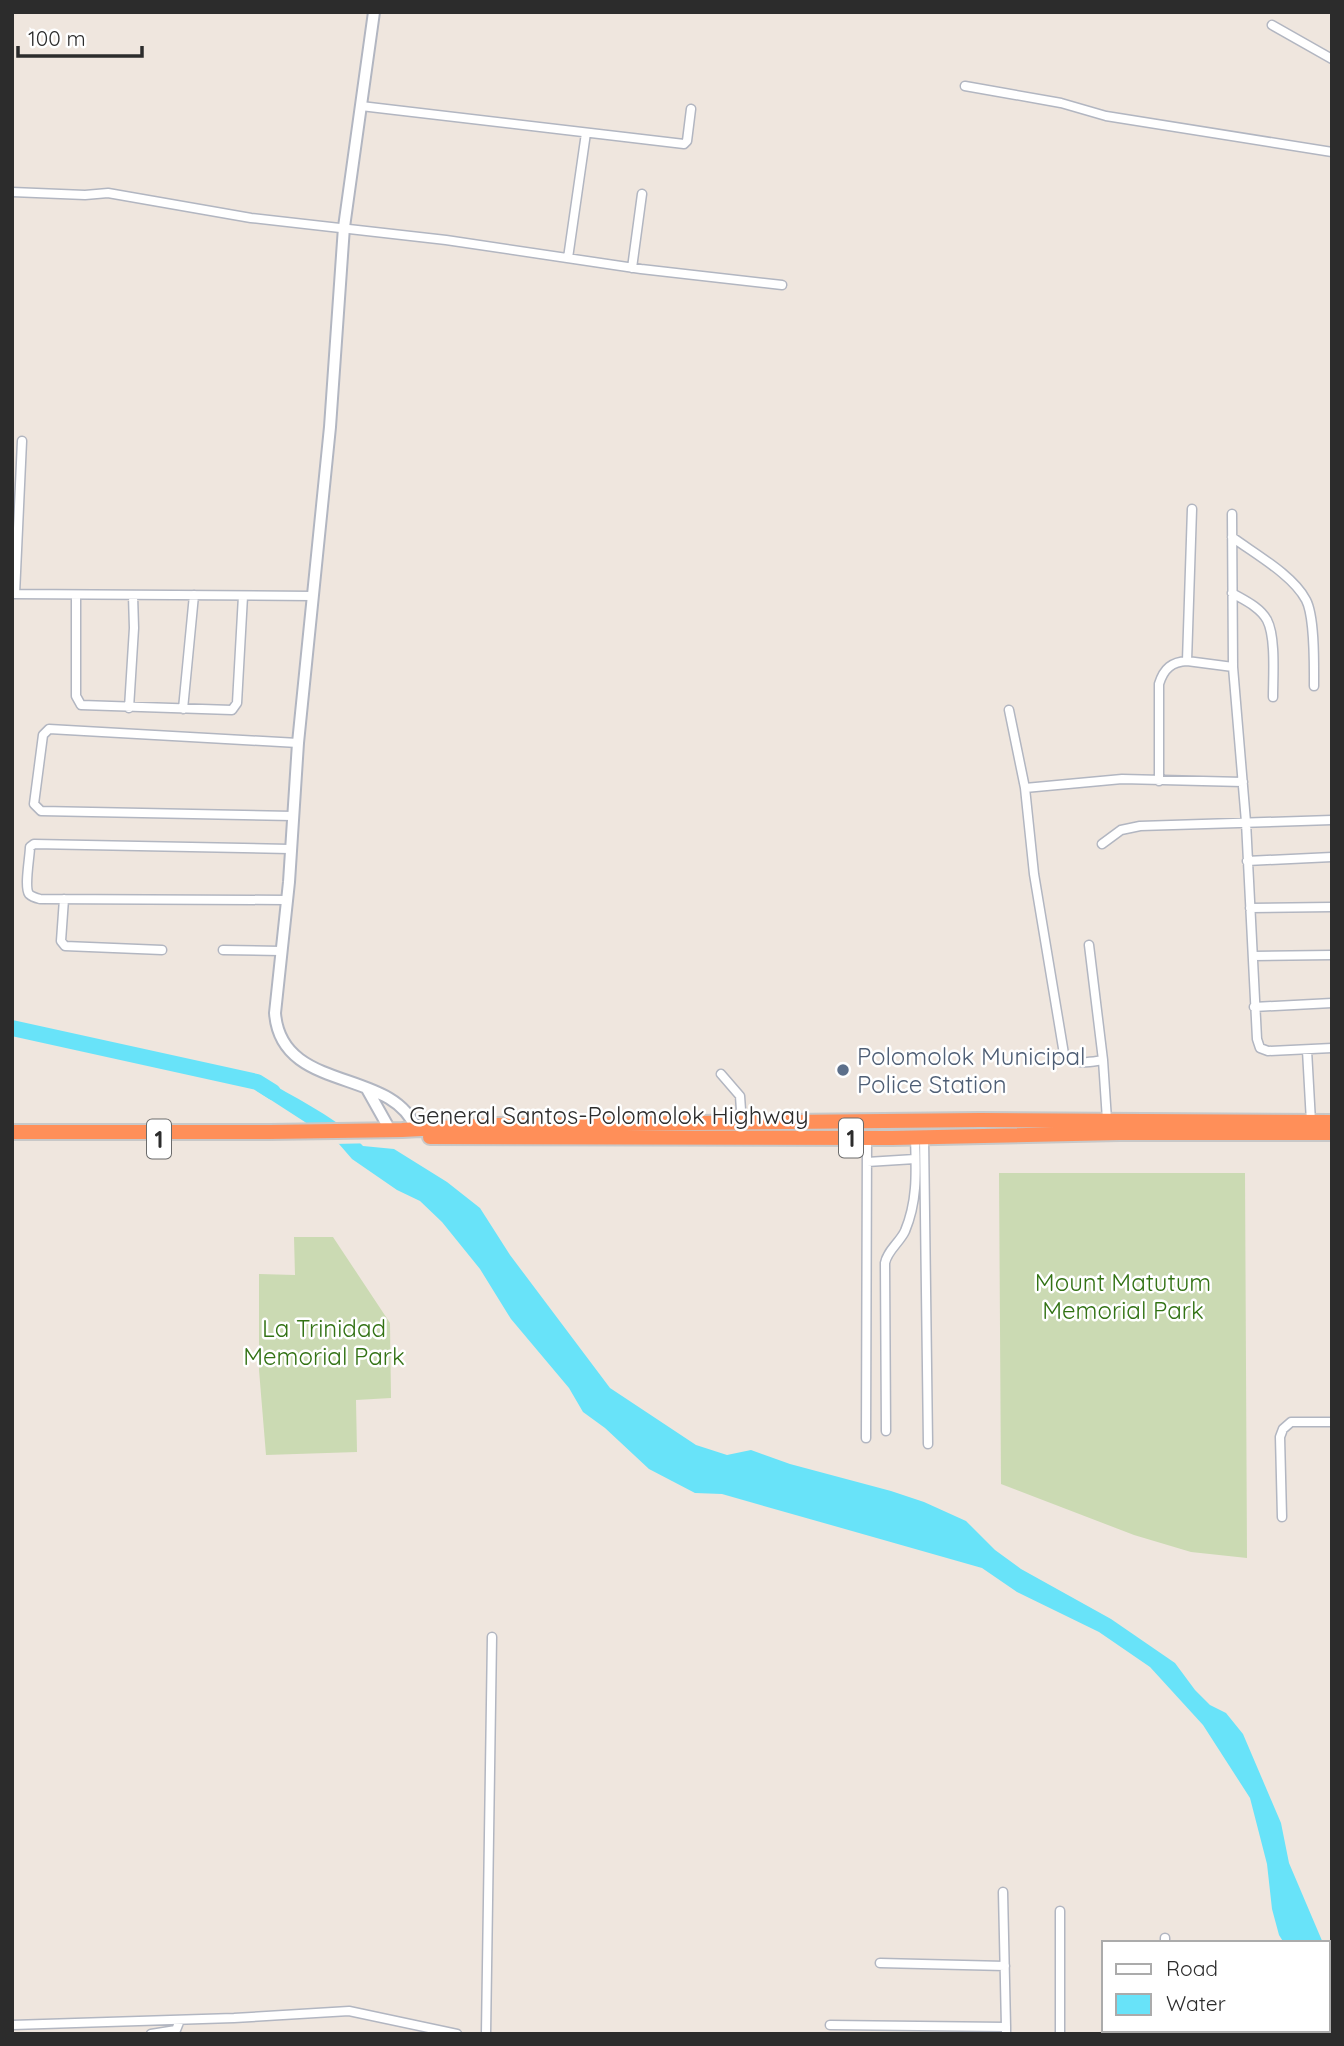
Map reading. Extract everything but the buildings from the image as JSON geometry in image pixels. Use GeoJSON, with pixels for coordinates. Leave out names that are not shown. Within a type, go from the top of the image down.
{"type":"FeatureCollection","features":[{"type":"Feature","properties":{"kind":"highway","name":"1"},"geometry":{"type":"LineString","coordinates":[[12,1132],[366,1134],[390,1130],[496,1125],[1332,1122]]}},
{"type":"Feature","properties":{"kind":"highway","name":"General Santos-Polomolok Highway"},"geometry":{"type":"LineString","coordinates":[[366,1134],[867,1138],[1332,1133]]}},
{"type":"Feature","properties":{"kind":"highway","name":"1"},"geometry":{"type":"LineString","coordinates":[[12,1140],[302,1134]]}},
{"type":"Feature","properties":{"kind":"street"},"geometry":{"type":"LineString","coordinates":[[374,12],[344,227],[330,427],[298,743],[275,1013],[283,1041],[296,1056],[315,1070],[368,1089],[399,1104],[410,1116],[416,1129]]}},
{"type":"Feature","properties":{"kind":"street"},"geometry":{"type":"LineString","coordinates":[[1272,26],[1332,60]]}},
{"type":"Feature","properties":{"kind":"street"},"geometry":{"type":"LineString","coordinates":[[965,86],[1061,103],[1106,116],[1332,152]]}},
{"type":"Feature","properties":{"kind":"street"},"geometry":{"type":"LineString","coordinates":[[361,106],[684,144],[687,141],[691,109]]}},
{"type":"Feature","properties":{"kind":"street"},"geometry":{"type":"LineString","coordinates":[[568,258],[586,133]]}},
{"type":"Feature","properties":{"kind":"street"},"geometry":{"type":"LineString","coordinates":[[12,192],[85,195],[108,193],[251,218],[344,227],[632,268],[782,285]]}},
{"type":"Feature","properties":{"kind":"street"},"geometry":{"type":"LineString","coordinates":[[632,268],[642,194]]}},
{"type":"Feature","properties":{"kind":"street"},"geometry":{"type":"LineString","coordinates":[[22,441],[14,594],[313,596]]}},
{"type":"Feature","properties":{"kind":"street"},"geometry":{"type":"LineString","coordinates":[[1187,661],[1192,509]]}},
{"type":"Feature","properties":{"kind":"street"},"geometry":{"type":"LineString","coordinates":[[1231,514],[1233,667],[1246,822],[1258,1044],[1263,1050],[1332,1048]]}},
{"type":"Feature","properties":{"kind":"street"},"geometry":{"type":"LineString","coordinates":[[1232,537],[1281,573],[1307,601],[1313,644],[1314,686]]}},
{"type":"Feature","properties":{"kind":"street"},"geometry":{"type":"LineString","coordinates":[[1232,593],[1251,604],[1267,620],[1271,642],[1273,697]]}},
{"type":"Feature","properties":{"kind":"street"},"geometry":{"type":"LineString","coordinates":[[76,595],[78,702],[83,706],[232,710],[236,706],[243,596]]}},
{"type":"Feature","properties":{"kind":"street"},"geometry":{"type":"LineString","coordinates":[[129,708],[134,628],[133,595]]}},
{"type":"Feature","properties":{"kind":"street"},"geometry":{"type":"LineString","coordinates":[[183,709],[194,595]]}},
{"type":"Feature","properties":{"kind":"street"},"geometry":{"type":"LineString","coordinates":[[1159,781],[1160,684],[1164,671],[1178,662],[1187,661],[1233,667]]}},
{"type":"Feature","properties":{"kind":"street"},"geometry":{"type":"LineString","coordinates":[[1009,710],[1025,788],[1034,874],[1064,1054],[1068,1059],[1077,1062],[1103,1060]]}},
{"type":"Feature","properties":{"kind":"street"},"geometry":{"type":"LineString","coordinates":[[293,816],[41,811],[34,804],[43,735],[49,729],[298,743]]}},
{"type":"Feature","properties":{"kind":"street"},"geometry":{"type":"LineString","coordinates":[[1025,788],[1091,780],[1243,782]]}},
{"type":"Feature","properties":{"kind":"street"},"geometry":{"type":"LineString","coordinates":[[1102,844],[1121,830],[1131,827],[1332,820]]}},
{"type":"Feature","properties":{"kind":"street"},"geometry":{"type":"LineString","coordinates":[[286,900],[40,899],[32,897],[28,892],[30,847],[33,844],[290,849]]}},
{"type":"Feature","properties":{"kind":"street"},"geometry":{"type":"LineString","coordinates":[[1247,861],[1332,857]]}},
{"type":"Feature","properties":{"kind":"street"},"geometry":{"type":"LineString","coordinates":[[64,899],[61,941],[65,946],[162,950]]}},
{"type":"Feature","properties":{"kind":"street"},"geometry":{"type":"LineString","coordinates":[[1250,908],[1332,907]]}},
{"type":"Feature","properties":{"kind":"street"},"geometry":{"type":"LineString","coordinates":[[1089,945],[1103,1060],[1107,1121]]}},
{"type":"Feature","properties":{"kind":"street"},"geometry":{"type":"LineString","coordinates":[[223,950],[281,951]]}},
{"type":"Feature","properties":{"kind":"street"},"geometry":{"type":"LineString","coordinates":[[1253,956],[1332,955]]}},
{"type":"Feature","properties":{"kind":"street"},"geometry":{"type":"LineString","coordinates":[[1254,1007],[1332,1003]]}},
{"type":"Feature","properties":{"kind":"street"},"geometry":{"type":"LineString","coordinates":[[1307,1050],[1311,1122]]}},
{"type":"Feature","properties":{"kind":"street"},"geometry":{"type":"LineString","coordinates":[[720,1074],[740,1096],[742,1124]]}},
{"type":"Feature","properties":{"kind":"street"},"geometry":{"type":"LineString","coordinates":[[368,1089],[390,1130]]}},
{"type":"Feature","properties":{"kind":"street"},"geometry":{"type":"LineString","coordinates":[[886,1431],[885,1263],[902,1237],[914,1207],[915,1159],[919,1137]]}},
{"type":"Feature","properties":{"kind":"street"},"geometry":{"type":"LineString","coordinates":[[919,1137],[928,1444]]}},
{"type":"Feature","properties":{"kind":"street"},"geometry":{"type":"LineString","coordinates":[[866,1438],[867,1138]]}},
{"type":"Feature","properties":{"kind":"street"},"geometry":{"type":"LineString","coordinates":[[867,1162],[915,1159]]}},
{"type":"Feature","properties":{"kind":"street"},"geometry":{"type":"LineString","coordinates":[[1282,1517],[1280,1437],[1283,1429],[1291,1422],[1332,1422]]}},
{"type":"Feature","properties":{"kind":"street"},"geometry":{"type":"LineString","coordinates":[[486,2034],[492,1637]]}},
{"type":"Feature","properties":{"kind":"street"},"geometry":{"type":"LineString","coordinates":[[830,2025],[1006,2030],[1003,1892]]}},
{"type":"Feature","properties":{"kind":"street"},"geometry":{"type":"LineString","coordinates":[[1060,1911],[1060,2034]]}},
{"type":"Feature","properties":{"kind":"street"},"geometry":{"type":"LineString","coordinates":[[880,1963],[1005,1966]]}},
{"type":"Feature","properties":{"kind":"street"},"geometry":{"type":"LineString","coordinates":[[12,2025],[349,2011],[457,2034]]}},
{"type":"Feature","properties":{"kind":"street"},"geometry":{"type":"LineString","coordinates":[[151,2034],[176,2030],[180,2020]]}},
{"type":"Feature","properties":{"kind":"green space","name":"Mount Matutum Memorial Park"},"geometry":{"type":"Polygon","coordinates":[[[999,1173],[1245,1173],[1247,1558],[1191,1552],[1134,1535],[1001,1484],[999,1173]]]}},
{"type":"Feature","properties":{"kind":"green space","name":"La Trinidad Memorial Park"},"geometry":{"type":"Polygon","coordinates":[[[294,1237],[333,1237],[390,1323],[391,1398],[356,1400],[357,1452],[266,1455],[259,1370],[259,1274],[295,1275],[294,1237]]]}},
{"type":"Feature","properties":{"kind":"water"},"geometry":{"type":"Polygon","coordinates":[[[267,1081],[330,1118],[363,1146],[394,1149],[447,1182],[480,1208],[510,1255],[610,1388],[696,1445],[727,1455],[751,1450],[790,1464],[891,1491],[966,1521],[995,1550],[1021,1569],[1111,1619],[1175,1663],[1195,1690],[1210,1705],[1226,1713],[1243,1734],[1281,1823],[1289,1863],[1322,1941],[1283,1941],[1272,1909],[1267,1864],[1250,1798],[1203,1725],[1150,1667],[1099,1632],[1017,1592],[982,1568],[722,1494],[695,1493],[649,1469],[605,1428],[583,1412],[569,1388],[511,1319],[480,1269],[442,1222],[420,1201],[397,1190],[352,1159],[339,1144],[257,1091],[257,1082],[267,1081]]]}},
{"type":"Feature","properties":{"kind":"water"},"geometry":{"type":"Polygon","coordinates":[[[1330,1964],[1332,1969],[1332,2031],[1330,2028],[1330,1964]]]}},
{"type":"Feature","properties":{"kind":"pier"},"geometry":{"type":"Polygon","coordinates":[[[301,1123],[342,1123],[364,1143],[379,1143],[333,1144],[301,1123]]]}},
{"type":"Feature","properties":{"kind":"waterway"},"geometry":{"type":"LineString","coordinates":[[12,1028],[257,1082],[273,1092]]}},
{"type":"Feature","properties":{"kind":"place","name":"Polomolok Municipal Police Station"},"geometry":{"type":"Point","coordinates":[843,1070]}}]}
